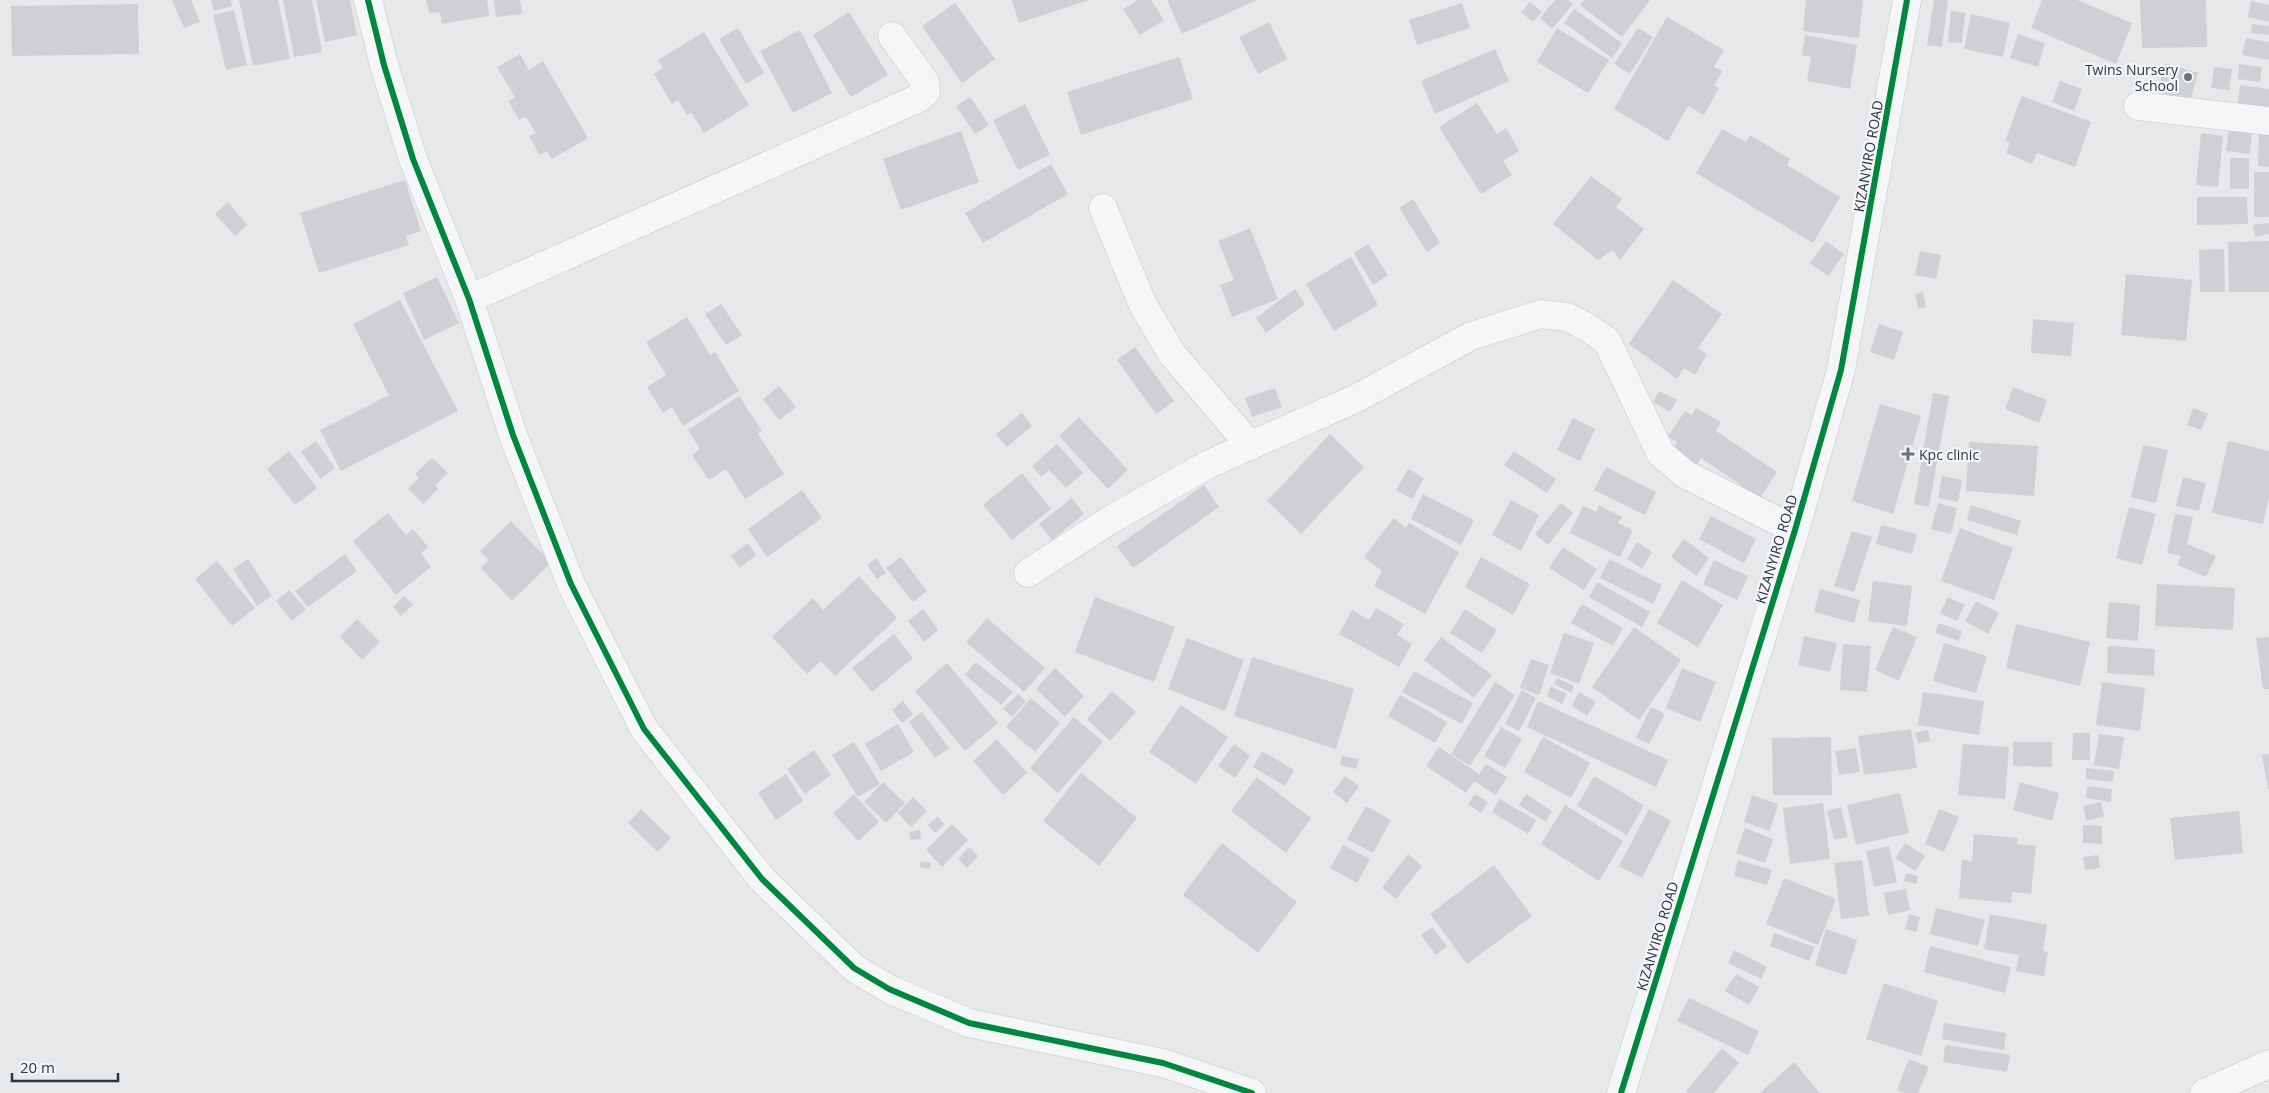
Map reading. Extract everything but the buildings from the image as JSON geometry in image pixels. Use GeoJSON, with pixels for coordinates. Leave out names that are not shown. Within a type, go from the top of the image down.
{"type":"FeatureCollection","features":[{"type":"Feature","properties":{"kind":"street"},"geometry":{"type":"LineString","coordinates":[[368,0],[384,65],[414,158],[469,299],[513,435],[575,592],[644,728],[762,878],[854,968],[889,989],[969,1023],[1163,1063],[1252,1093]]}},
{"type":"Feature","properties":{"kind":"street","name":"KIZANYIRO ROAD"},"geometry":{"type":"LineString","coordinates":[[1621,1093],[1795,530],[1840,370],[1907,0]]}},
{"type":"Feature","properties":{"kind":"street"},"geometry":{"type":"LineString","coordinates":[[469,299],[919,98],[926,92],[925,82],[892,36]]}},
{"type":"Feature","properties":{"kind":"street"},"geometry":{"type":"LineString","coordinates":[[2138,106],[2269,121]]}},
{"type":"Feature","properties":{"kind":"street"},"geometry":{"type":"LineString","coordinates":[[1103,208],[1143,305],[1172,354],[1249,444]]}},
{"type":"Feature","properties":{"kind":"street"},"geometry":{"type":"LineString","coordinates":[[1028,573],[1110,520],[1208,464],[1249,444],[1357,398],[1471,336],[1541,314],[1567,317],[1587,327],[1607,341],[1662,454],[1685,474],[1795,530]]}},
{"type":"Feature","properties":{"kind":"street"},"geometry":{"type":"LineString","coordinates":[[2204,1093],[2269,1064]]}},
{"type":"Feature","properties":{"kind":"cycle path"},"geometry":{"type":"LineString","coordinates":[[368,0],[384,65],[413,159],[469,299],[513,435],[571,584],[644,729],[762,879],[854,968],[889,989],[969,1023],[1163,1063],[1252,1093]]}},
{"type":"Feature","properties":{"kind":"cycle path"},"geometry":{"type":"LineString","coordinates":[[1621,1093],[1795,530],[1841,370],[1907,0]]}},
{"type":"Feature","properties":{"kind":"place","name":"Twins Nursery School"},"geometry":{"type":"Point","coordinates":[2188,77]}},
{"type":"Feature","properties":{"kind":"place","name":"Kpc clinic"},"geometry":{"type":"Point","coordinates":[1908,454]}}]}
